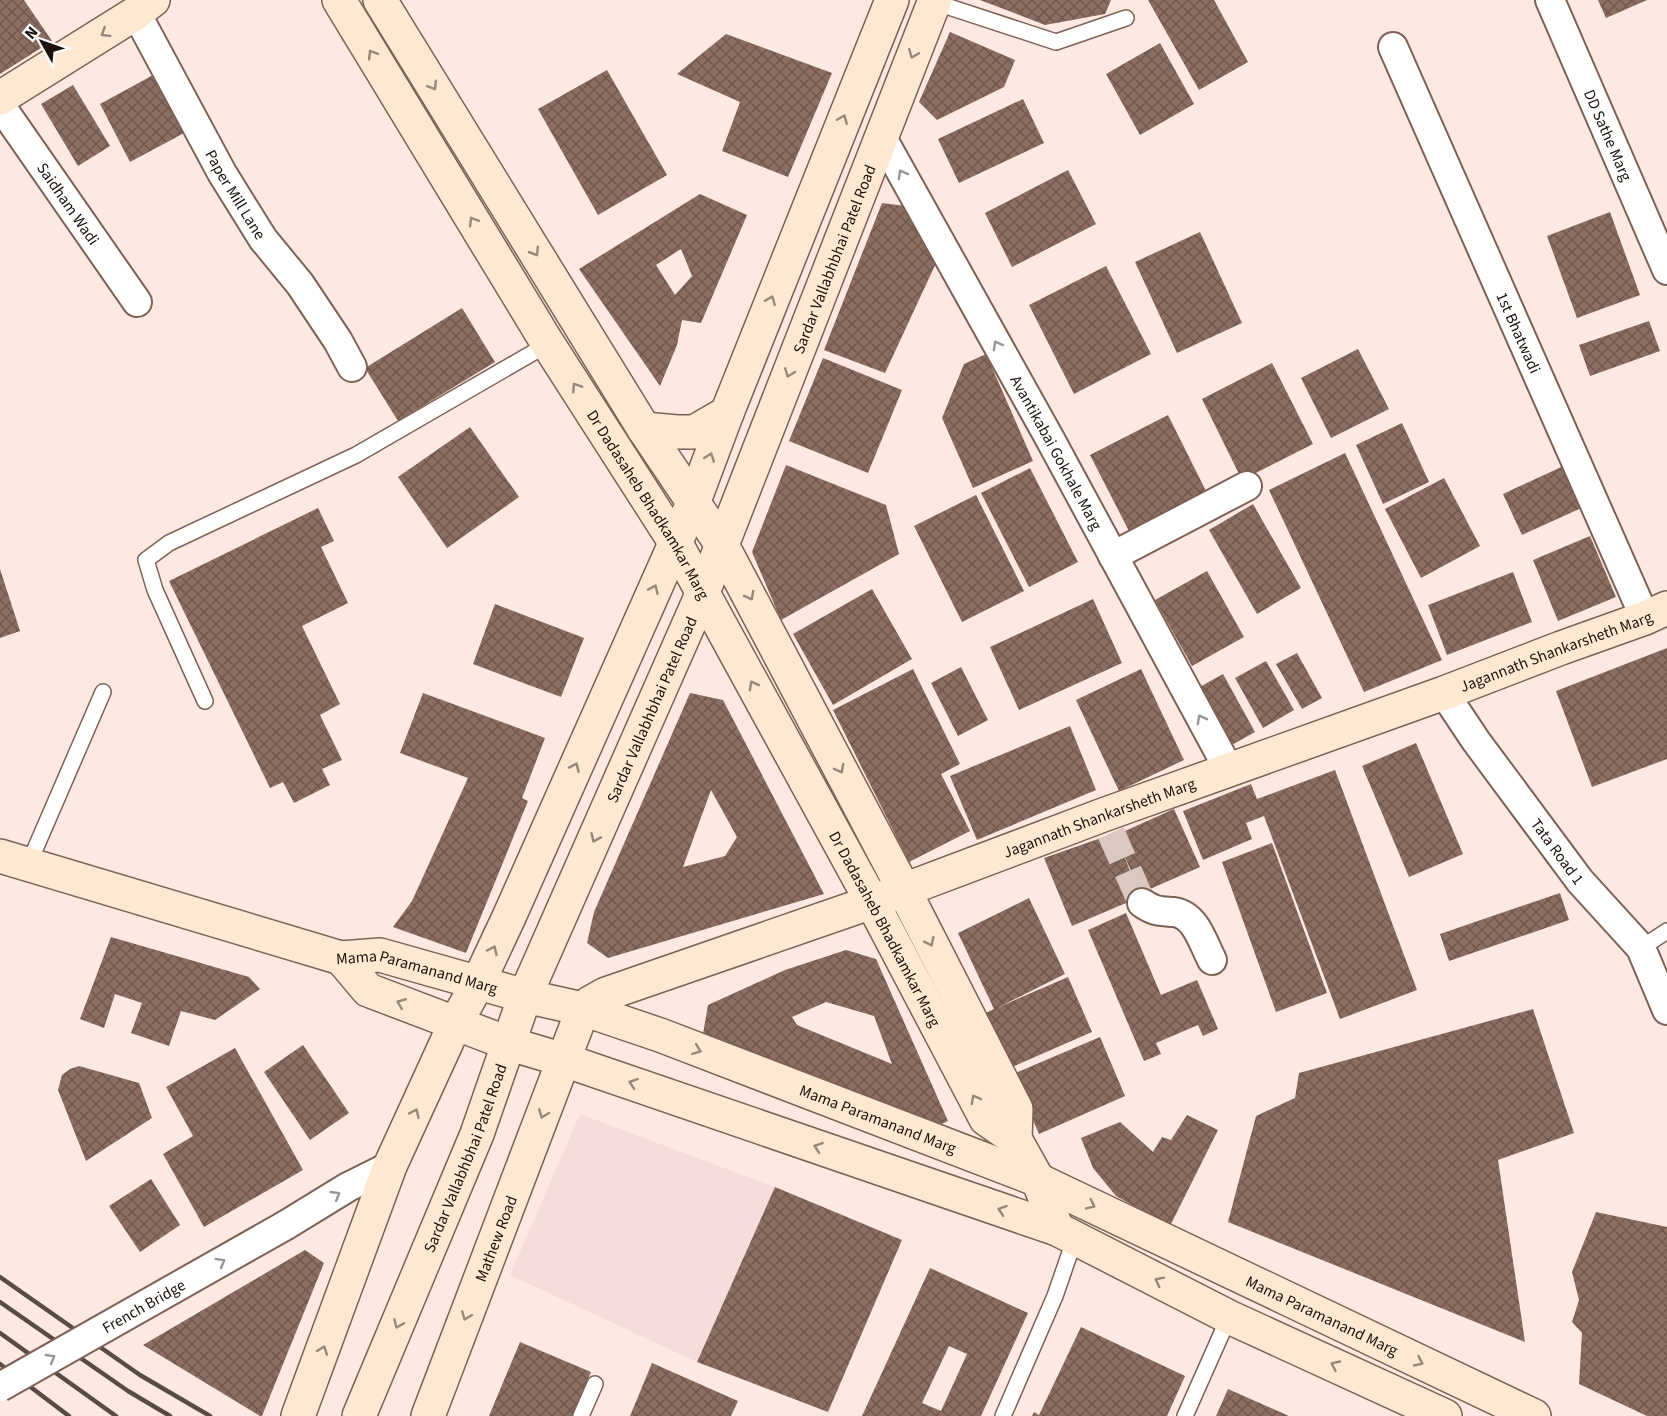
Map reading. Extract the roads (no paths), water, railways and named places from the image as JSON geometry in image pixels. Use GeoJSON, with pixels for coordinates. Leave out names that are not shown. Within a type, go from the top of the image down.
{"type":"FeatureCollection","features":[{"type":"Feature","properties":{"kind":"main road","name":"Dr Dadasaheb Bhadkamkar Marg"},"geometry":{"type":"LineString","coordinates":[[339,0],[549,344],[675,542],[872,902],[986,1119],[1015,1139],[1066,1234]]}},
{"type":"Feature","properties":{"kind":"main road","name":"Dr Dadasaheb Bhadkamkar Marg"},"geometry":{"type":"LineString","coordinates":[[380,0],[644,429],[722,545],[904,890],[1016,1109],[1015,1139]]}},
{"type":"Feature","properties":{"kind":"main road"},"geometry":{"type":"LineString","coordinates":[[300,1410],[390,1166],[455,1024],[514,906],[694,501],[892,0]]}},
{"type":"Feature","properties":{"kind":"main road","name":"Sardar Vallabhbhai Patel Road"},"geometry":{"type":"LineString","coordinates":[[360,1416],[477,1134],[525,996],[703,592],[935,1]]}},
{"type":"Feature","properties":{"kind":"main road"},"geometry":{"type":"LineString","coordinates":[[0,98],[145,6]]}},
{"type":"Feature","properties":{"kind":"main road"},"geometry":{"type":"LineString","coordinates":[[644,429],[694,432],[727,413]]}},
{"type":"Feature","properties":{"kind":"main road","name":"Jagannath Shankarsheth Marg"},"geometry":{"type":"LineString","coordinates":[[583,1009],[606,994],[904,890],[1107,824],[1229,770],[1444,693],[1656,613]]}},
{"type":"Feature","properties":{"kind":"main road"},"geometry":{"type":"LineString","coordinates":[[777,728],[810,711]]}},
{"type":"Feature","properties":{"kind":"main road"},"geometry":{"type":"LineString","coordinates":[[14,860],[341,958]]}},
{"type":"Feature","properties":{"kind":"main road","name":"Mama Paramanand Marg"},"geometry":{"type":"LineString","coordinates":[[341,958],[380,955],[525,996],[583,1009],[660,1035],[1038,1180],[1534,1416]]}},
{"type":"Feature","properties":{"kind":"main road","name":"Mama Paramanand Marg"},"geometry":{"type":"LineString","coordinates":[[341,958],[368,990],[455,1024],[1066,1234],[1229,1317],[1445,1416]]}},
{"type":"Feature","properties":{"kind":"main road"},"geometry":{"type":"LineString","coordinates":[[933,1019],[962,1004]]}},
{"type":"Feature","properties":{"kind":"main road"},"geometry":{"type":"LineString","coordinates":[[564,1060],[583,1009]]}},
{"type":"Feature","properties":{"kind":"main road","name":"Mathew Road"},"geometry":{"type":"LineString","coordinates":[[428,1416],[564,1060]]}},
{"type":"Feature","properties":{"kind":"street","name":"DD Sathe Marg"},"geometry":{"type":"LineString","coordinates":[[1551,0],[1667,270]]}},
{"type":"Feature","properties":{"kind":"street","name":"Paper Mill Lane"},"geometry":{"type":"LineString","coordinates":[[145,6],[222,173],[263,239],[300,284],[338,341],[352,367]]}},
{"type":"Feature","properties":{"kind":"street","name":"1st Bhatwadi"},"geometry":{"type":"LineString","coordinates":[[1393,47],[1656,613]]}},
{"type":"Feature","properties":{"kind":"street","name":"Saidham Wadi"},"geometry":{"type":"LineString","coordinates":[[0,105],[137,302]]}},
{"type":"Feature","properties":{"kind":"street","name":"Avantikabai Gokhale Marg"},"geometry":{"type":"LineString","coordinates":[[881,136],[1229,770]]}},
{"type":"Feature","properties":{"kind":"street"},"geometry":{"type":"LineString","coordinates":[[1113,556],[1247,486]]}},
{"type":"Feature","properties":{"kind":"street","name":"Tata Road 1"},"geometry":{"type":"LineString","coordinates":[[1444,693],[1476,741],[1580,881],[1641,948],[1667,1010]]}},
{"type":"Feature","properties":{"kind":"street"},"geometry":{"type":"LineString","coordinates":[[1142,903],[1153,910],[1176,912],[1185,916],[1195,926],[1212,960]]}},
{"type":"Feature","properties":{"kind":"street","name":"French Bridge"},"geometry":{"type":"LineString","coordinates":[[0,1387],[286,1225],[348,1187],[390,1166]]}},
{"type":"Feature","properties":{"kind":"lane"},"geometry":{"type":"LineString","coordinates":[[935,1],[1056,42],[1126,18]]}},
{"type":"Feature","properties":{"kind":"lane"},"geometry":{"type":"LineString","coordinates":[[205,701],[155,590],[146,560],[169,543],[356,455],[549,344]]}},
{"type":"Feature","properties":{"kind":"lane"},"geometry":{"type":"LineString","coordinates":[[14,860],[103,692]]}},
{"type":"Feature","properties":{"kind":"lane"},"geometry":{"type":"LineString","coordinates":[[1641,948],[1667,931]]}},
{"type":"Feature","properties":{"kind":"lane"},"geometry":{"type":"LineString","coordinates":[[1003,1416],[1055,1296],[1066,1234]]}},
{"type":"Feature","properties":{"kind":"lane"},"geometry":{"type":"LineString","coordinates":[[1185,1416],[1229,1317]]}},
{"type":"Feature","properties":{"kind":"lane"},"geometry":{"type":"LineString","coordinates":[[580,1416],[595,1384]]}},
{"type":"Feature","properties":{"kind":"tunnel"},"geometry":{"type":"LineString","coordinates":[[1111,833],[1142,903]]}},
{"type":"Feature","properties":{"kind":"railway"},"geometry":{"type":"LineString","coordinates":[[0,1277],[140,1375],[210,1416]]}},
{"type":"Feature","properties":{"kind":"railway"},"geometry":{"type":"LineString","coordinates":[[0,1302],[128,1391],[170,1416]]}},
{"type":"Feature","properties":{"kind":"railway"},"geometry":{"type":"LineString","coordinates":[[0,1333],[116,1416]]}},
{"type":"Feature","properties":{"kind":"railway"},"geometry":{"type":"LineString","coordinates":[[0,1364],[69,1416]]}}]}
